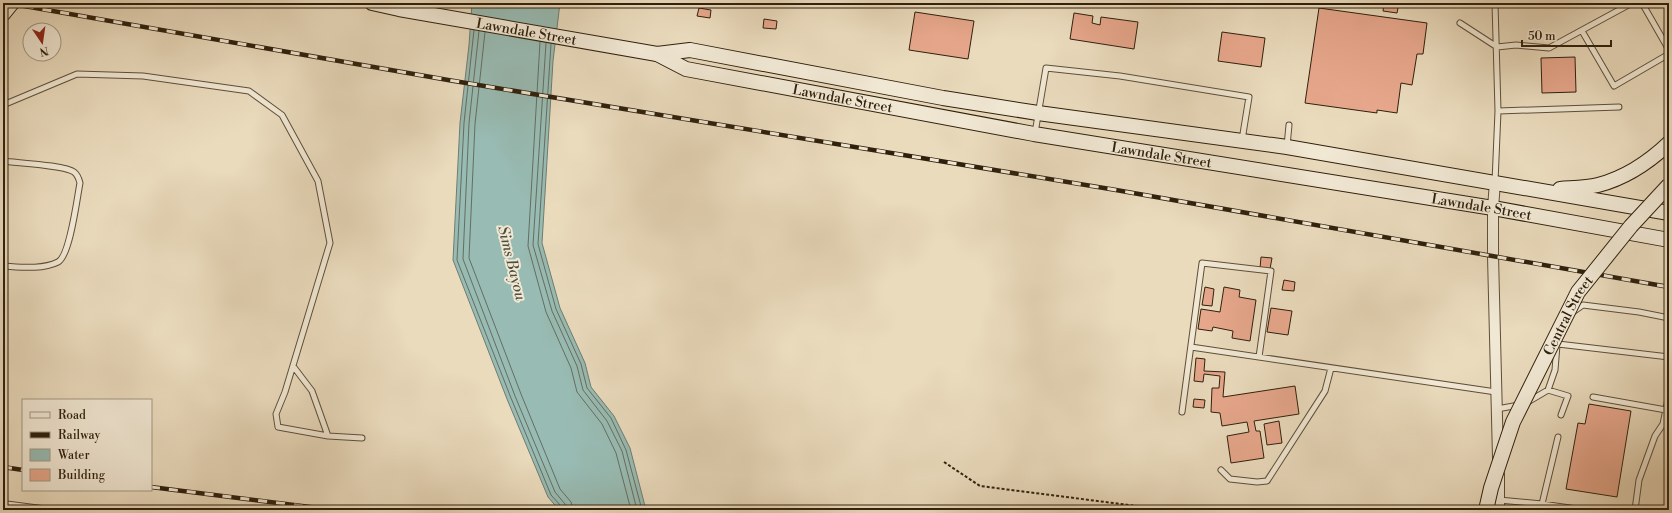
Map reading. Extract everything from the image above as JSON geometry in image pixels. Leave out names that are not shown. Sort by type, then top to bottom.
[{"type":"main road","points":[[3,14],[12,3]]},
{"type":"main road","name":"Lawndale Street","points":[[372,3],[636,51],[658,54],[690,50],[943,98],[1038,113],[1287,147],[1669,213]]},
{"type":"main road","name":"Lawndale Street","points":[[658,54],[686,69],[1034,134],[1493,208],[1669,240]]},
{"type":"main road","points":[[1542,191],[1597,186],[1629,174],[1654,157],[1669,143]]},
{"type":"main road","name":"Central Street","points":[[1486,510],[1491,488],[1513,422],[1578,292],[1631,226],[1669,185]]},
{"type":"street","points":[[1495,182],[1493,208],[1499,505]]},
{"type":"lane","points":[[1479,3],[1495,4],[1498,111],[1495,182]]},
{"type":"lane","points":[[1460,22],[1497,47],[1516,45],[1549,48],[1632,3]]},
{"type":"lane","points":[[1642,3],[1669,50]]},
{"type":"lane","points":[[1582,31],[1614,86],[1669,54]]},
{"type":"lane","points":[[1034,134],[1046,68],[1120,76],[1249,97],[1242,141]]},
{"type":"lane","points":[[3,105],[78,74],[143,76],[249,91],[282,115],[318,181],[330,242],[285,392],[276,414],[278,426],[328,436],[362,438]]},
{"type":"lane","points":[[1498,111],[1619,107]]},
{"type":"lane","points":[[1287,147],[1289,125]]},
{"type":"lane","points":[[3,161],[62,168],[74,171],[79,178],[80,183],[68,247],[63,258],[58,262],[44,266],[3,266]]},
{"type":"lane","points":[[1182,412],[1202,262],[1270,272],[1259,357]]},
{"type":"lane","points":[[1497,409],[1524,404],[1548,390],[1555,370],[1558,344],[1566,316],[1584,305],[1639,312],[1669,318]]},
{"type":"lane","points":[[1558,344],[1669,357]]},
{"type":"lane","points":[[1191,347],[1496,392]]},
{"type":"lane","points":[[293,366],[312,391],[328,436]]},
{"type":"lane","points":[[1221,470],[1230,479],[1257,482],[1267,481],[1325,391],[1331,368]]},
{"type":"lane","points":[[1548,390],[1568,396],[1561,415]]},
{"type":"lane","points":[[1635,510],[1639,480],[1655,436],[1663,424],[1669,394]]},
{"type":"lane","points":[[1593,397],[1666,410]]},
{"type":"lane","points":[[1663,424],[1669,425]]},
{"type":"lane","points":[[1542,504],[1558,437]]},
{"type":"lane","points":[[3,502],[7,504],[53,510]]},
{"type":"lane","points":[[1499,505],[1542,504],[1561,509],[1584,510]]},
{"type":"path","points":[[944,462],[980,486],[1168,510]]},
{"type":"water","name":"Sims Bayou","points":[[472,3],[560,3],[553,61],[542,243],[560,308],[585,363],[591,387],[614,416],[630,448],[646,510],[559,510],[548,497],[507,399],[453,260],[460,123]]},
{"type":"building","points":[[1384,3],[1399,3],[1397,13],[1383,11]]},
{"type":"building","points":[[699,8],[711,10],[710,18],[697,16]]},
{"type":"building","points":[[1319,8],[1427,23],[1423,54],[1417,54],[1412,85],[1401,83],[1397,113],[1377,110],[1377,113],[1305,103]]},
{"type":"building","points":[[915,12],[974,21],[968,59],[909,50]]},
{"type":"building","points":[[1074,13],[1093,16],[1092,23],[1100,25],[1101,17],[1138,22],[1134,49],[1070,39]]},
{"type":"building","points":[[764,19],[777,21],[776,29],[763,28]]},
{"type":"building","points":[[1222,32],[1265,38],[1261,67],[1218,61]]},
{"type":"building","points":[[1575,57],[1576,92],[1542,93],[1541,58]]},
{"type":"building","points":[[1261,257],[1272,258],[1270,269],[1260,268]]},
{"type":"building","points":[[1284,280],[1295,282],[1294,291],[1282,290]]},
{"type":"building","points":[[1205,287],[1214,289],[1212,306],[1202,305]]},
{"type":"building","points":[[1224,287],[1240,290],[1239,297],[1256,300],[1250,341],[1232,338],[1233,331],[1213,327],[1212,331],[1198,329],[1201,309],[1220,312]]},
{"type":"building","points":[[1271,308],[1292,311],[1288,335],[1267,332]]},
{"type":"building","points":[[1196,358],[1205,359],[1204,371],[1225,372],[1223,397],[1295,386],[1299,414],[1254,421],[1256,431],[1260,431],[1264,458],[1231,463],[1227,436],[1249,432],[1247,422],[1222,426],[1220,413],[1211,412],[1212,388],[1219,388],[1220,376],[1204,374],[1203,382],[1194,381]]},
{"type":"building","points":[[1194,399],[1205,400],[1204,408],[1193,407]]},
{"type":"building","points":[[1589,404],[1631,411],[1617,497],[1566,489],[1578,423],[1585,424]]},
{"type":"building","points":[[1279,421],[1282,443],[1267,445],[1264,424]]},
{"type":"railway","points":[[7,3],[448,80],[1116,190],[1669,287]]},
{"type":"railway","points":[[3,467],[22,470]]},
{"type":"railway","points":[[152,487],[334,510]]}]
